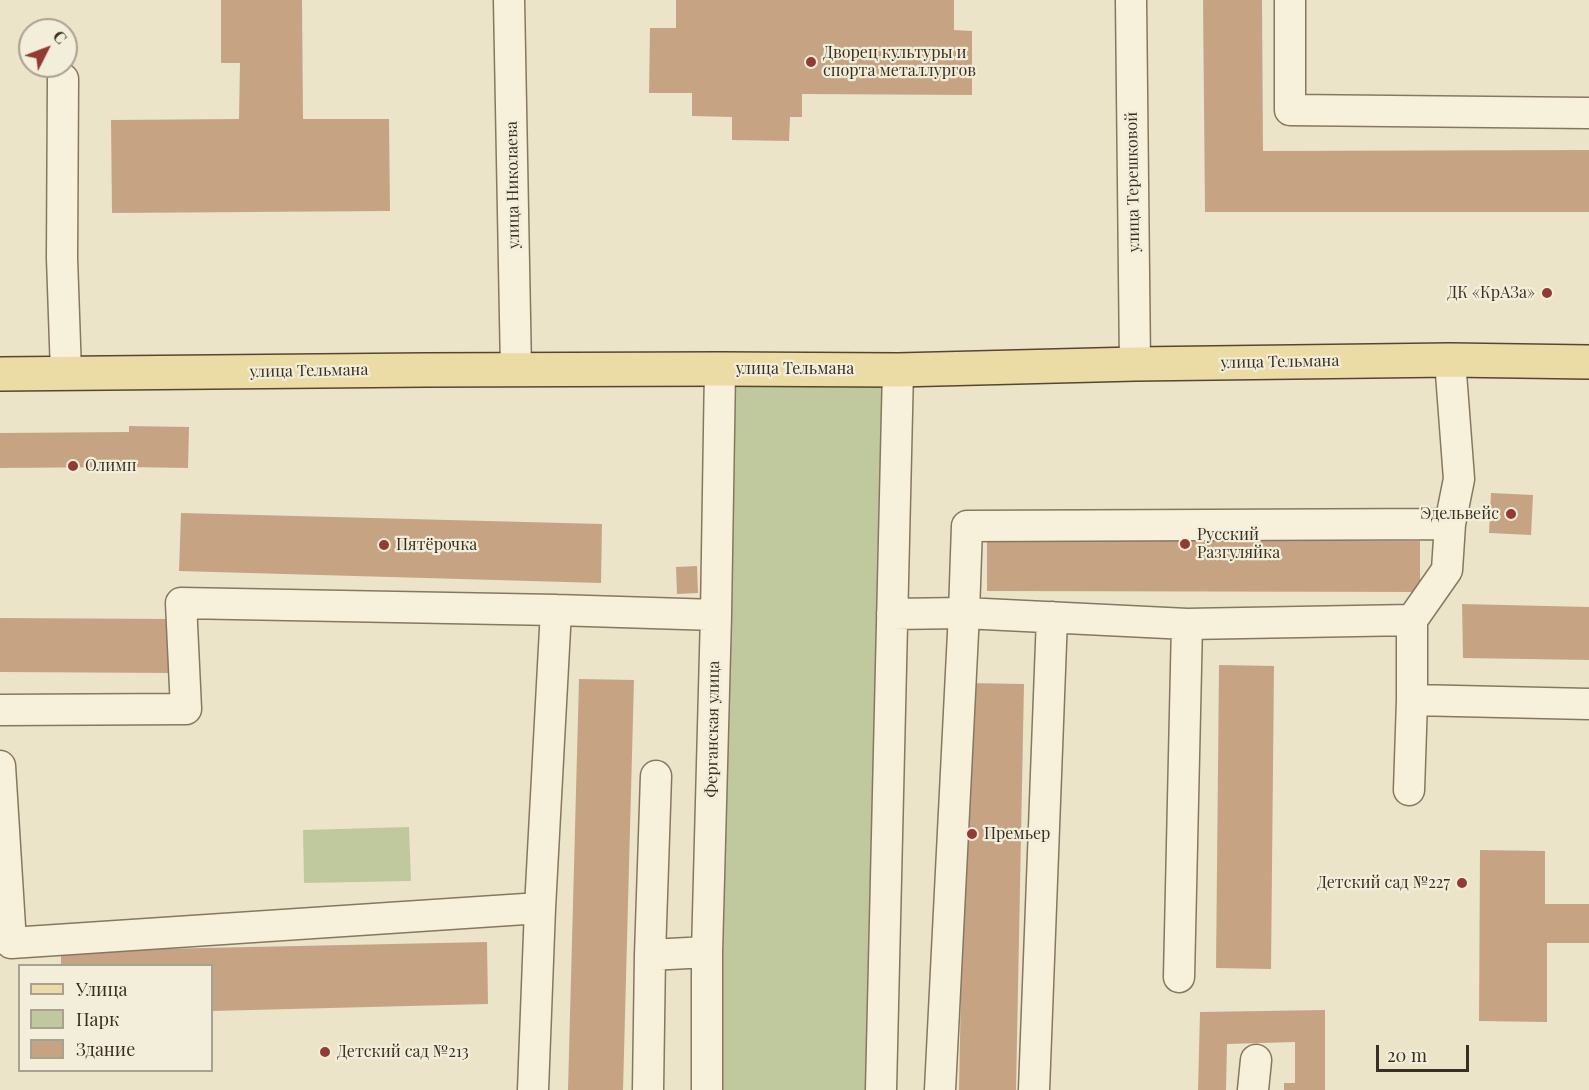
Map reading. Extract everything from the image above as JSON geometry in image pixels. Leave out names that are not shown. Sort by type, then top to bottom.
[{"type":"main road","name":"улица Тельмана","points":[[0,374],[898,370],[1450,360],[1589,362]]},
{"type":"street","name":"улица Николаева","points":[[509,0],[516,370]]},
{"type":"street","name":"улица Терешковой","points":[[1131,0],[1135,364]]},
{"type":"street","points":[[1290,0],[1290,110],[1589,113]]},
{"type":"street","points":[[63,79],[62,258],[66,373]]},
{"type":"street","points":[[1409,790],[1412,620],[1447,570],[1450,524],[1459,479],[1450,360]]},
{"type":"street","name":"Ферганская улица","points":[[707,1090],[707,952],[720,369]]},
{"type":"street","points":[[881,1090],[898,370]]},
{"type":"street","points":[[940,1090],[967,526],[1450,524]]},
{"type":"street","points":[[0,710],[186,709],[181,603],[716,615]]},
{"type":"street","points":[[533,1090],[556,610]]},
{"type":"street","points":[[892,614],[964,613],[1186,624],[1412,620]]},
{"type":"street","points":[[1034,1090],[1052,617]]},
{"type":"street","points":[[1179,977],[1186,624]]},
{"type":"street","points":[[1412,700],[1589,704]]},
{"type":"street","points":[[0,766],[11,942],[540,908]]},
{"type":"street","points":[[648,1090],[656,776]]},
{"type":"street","points":[[650,956],[707,952]]},
{"type":"street","points":[[1253,1090],[1256,1060]]},
{"type":"green space","points":[[720,369],[898,370],[881,1090],[707,1090]]},
{"type":"green space","points":[[409,827],[411,881],[304,883],[303,830]]},
{"type":"building","points":[[221,0],[302,0],[303,119],[389,119],[390,211],[112,213],[111,120],[239,119],[240,63],[221,63]]},
{"type":"building","name":"Дворец культуры и спорта металлургов","points":[[676,0],[954,0],[954,30],[972,31],[972,95],[802,94],[802,117],[790,117],[789,141],[732,140],[732,117],[692,116],[692,93],[649,93],[650,28],[676,28]]},
{"type":"building","points":[[1203,0],[1262,0],[1263,151],[1589,150],[1589,212],[1205,212]]},
{"type":"building","points":[[129,426],[189,427],[188,468],[0,468],[0,433],[129,432]]},
{"type":"building","name":"Эдельвейс","points":[[1491,493],[1533,495],[1531,535],[1489,533]]},
{"type":"building","points":[[181,513],[602,524],[601,583],[179,571]]},
{"type":"building","points":[[987,540],[1420,541],[1420,592],[987,591]]},
{"type":"building","points":[[697,566],[698,593],[677,594],[676,567]]},
{"type":"building","points":[[1462,604],[1589,607],[1589,660],[1463,658]]},
{"type":"building","points":[[0,618],[175,619],[175,673],[0,672]]},
{"type":"building","points":[[1219,665],[1274,666],[1271,969],[1216,968]]},
{"type":"building","points":[[579,679],[634,680],[623,1090],[568,1090]]},
{"type":"building","points":[[967,683],[1024,684],[1016,1090],[959,1090]]},
{"type":"building","points":[[1480,850],[1545,851],[1545,904],[1589,904],[1589,943],[1547,943],[1547,1022],[1479,1021]]},
{"type":"building","points":[[487,942],[488,1004],[213,1011],[213,964],[61,964],[61,951]]},
{"type":"building","points":[[1325,1010],[1325,1090],[1284,1090],[1284,1083],[1295,1083],[1295,1042],[1227,1044],[1226,1090],[1198,1090],[1200,1012]]},
{"type":"place","name":"Дворец культуры и спорта металлургов","points":[[811,62]]},
{"type":"place","name":"ДК «КрАЗа»","points":[[1547,293]]},
{"type":"place","name":"Олимп","points":[[73,466]]},
{"type":"place","name":"Эдельвейс","points":[[1511,514]]},
{"type":"place","name":"Русский Разгуляйка","points":[[1185,544]]},
{"type":"place","name":"Пятёрочка","points":[[384,545]]},
{"type":"place","name":"Премьер","points":[[972,834]]},
{"type":"place","name":"Детский сад №227","points":[[1462,883]]},
{"type":"place","name":"Детский сад №213","points":[[325,1052]]}]
